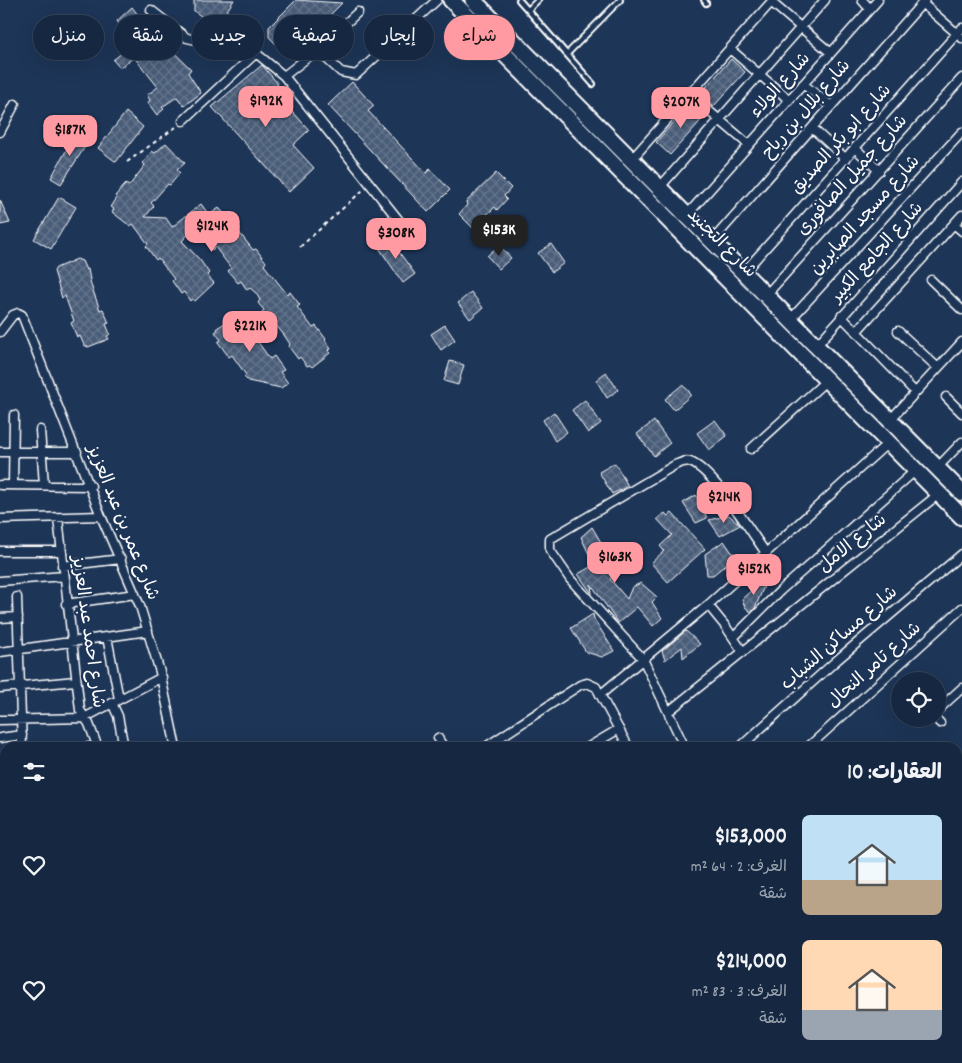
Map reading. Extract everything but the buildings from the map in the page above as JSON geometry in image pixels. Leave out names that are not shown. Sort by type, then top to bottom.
[{"type":"highway","name":"شارع التجنيد","points":[[451,0],[962,516]]},
{"type":"highway","name":"شارع التجنيد","points":[[473,0],[938,467],[959,484]]},
{"type":"street","points":[[328,60],[341,72],[356,75],[437,0]]},
{"type":"street","points":[[660,187],[825,0]]},
{"type":"street","points":[[862,0],[870,8]]},
{"type":"street","name":"شارع الولاء","points":[[687,214],[878,0]]},
{"type":"street","points":[[632,159],[772,1],[831,53]]},
{"type":"street","points":[[923,2],[960,33]]},
{"type":"street","name":"شارع بلال بن رباح","points":[[713,240],[923,2]]},
{"type":"street","points":[[151,10],[187,38],[192,39]]},
{"type":"street","points":[[354,16],[358,12]]},
{"type":"street","name":"شارع ابو بكر الصديق","points":[[744,272],[960,33]]},
{"type":"street","points":[[730,49],[790,100]]},
{"type":"street","points":[[183,121],[248,60]]},
{"type":"street","points":[[264,60],[284,76],[417,243]]},
{"type":"street","points":[[284,76],[305,60]]},
{"type":"street","name":"شارع جميل الصافورى","points":[[766,294],[962,78]]},
{"type":"street","points":[[804,84],[831,106]]},
{"type":"street","points":[[690,94],[749,145]]},
{"type":"street","points":[[0,132],[15,104]]},
{"type":"street","points":[[812,128],[846,159]]},
{"type":"street","name":"شارع مسجد الصابرين","points":[[791,319],[962,132]]},
{"type":"street","points":[[855,148],[879,170]]},
{"type":"street","name":"شارع الجامع الكبير","points":[[817,345],[962,182]]},
{"type":"street","points":[[856,332],[962,215]]},
{"type":"street","points":[[954,224],[962,231]]},
{"type":"street","points":[[931,280],[962,310]]},
{"type":"street","name":"شارع عمر بن عبد العزيز","points":[[0,332],[13,315],[18,313],[22,315],[91,486],[101,516],[135,594],[162,677],[175,742]]},
{"type":"street","points":[[841,316],[915,392]]},
{"type":"street","points":[[898,331],[938,368]]},
{"type":"street","points":[[891,419],[962,342]]},
{"type":"street","points":[[752,450],[828,379]]},
{"type":"street","points":[[946,397],[962,413]]},
{"type":"street","points":[[12,485],[14,415]]},
{"type":"street","points":[[40,430],[44,485]]},
{"type":"street","points":[[600,695],[708,605],[889,442]]},
{"type":"street","points":[[938,467],[962,442]]},
{"type":"street","points":[[0,452],[77,452]]},
{"type":"street","points":[[682,742],[642,659],[559,564],[548,547],[552,536],[675,465],[686,461],[694,464],[721,489],[766,553]]},
{"type":"street","points":[[734,637],[780,591],[916,470]]},
{"type":"street","points":[[0,485],[91,486]]},
{"type":"street","name":"شارع الامل","points":[[668,712],[940,493]]},
{"type":"street","points":[[0,519],[101,516]]},
{"type":"street","name":"شارع احمد عبد العزيز","points":[[58,518],[66,604],[80,710],[89,724],[96,742]]},
{"type":"street","points":[[0,551],[61,551]]},
{"type":"street","name":"شارع مساكن الشباب","points":[[746,742],[837,660],[962,554]]},
{"type":"street","points":[[62,566],[121,559]]},
{"type":"street","points":[[0,581],[64,576]]},
{"type":"street","points":[[66,604],[135,594]]},
{"type":"street","points":[[18,597],[22,742]]},
{"type":"street","points":[[708,605],[734,637],[742,652]]},
{"type":"street","name":"شارع تامر النحال","points":[[814,742],[962,608]]},
{"type":"street","points":[[0,618],[18,617]]},
{"type":"street","points":[[0,652],[148,631]]},
{"type":"street","points":[[107,637],[123,742]]},
{"type":"street","points":[[0,720],[84,718],[162,677]]},
{"type":"street","points":[[0,688],[76,681]]},
{"type":"street","points":[[493,742],[580,684],[590,683],[600,695],[626,742]]},
{"type":"street","points":[[946,703],[962,688]]},
{"type":"street","points":[[598,742],[619,730]]},
{"type":"street","points":[[0,738],[22,735]]},
{"type":"street","points":[[438,738],[440,742]]},
{"type":"lane","points":[[519,0],[529,9],[593,84]]},
{"type":"lane","points":[[529,9],[538,0]]},
{"type":"lane","points":[[567,54],[620,0]]},
{"type":"path","points":[[127,162],[183,121]]},
{"type":"path","points":[[300,247],[371,184]]}]
